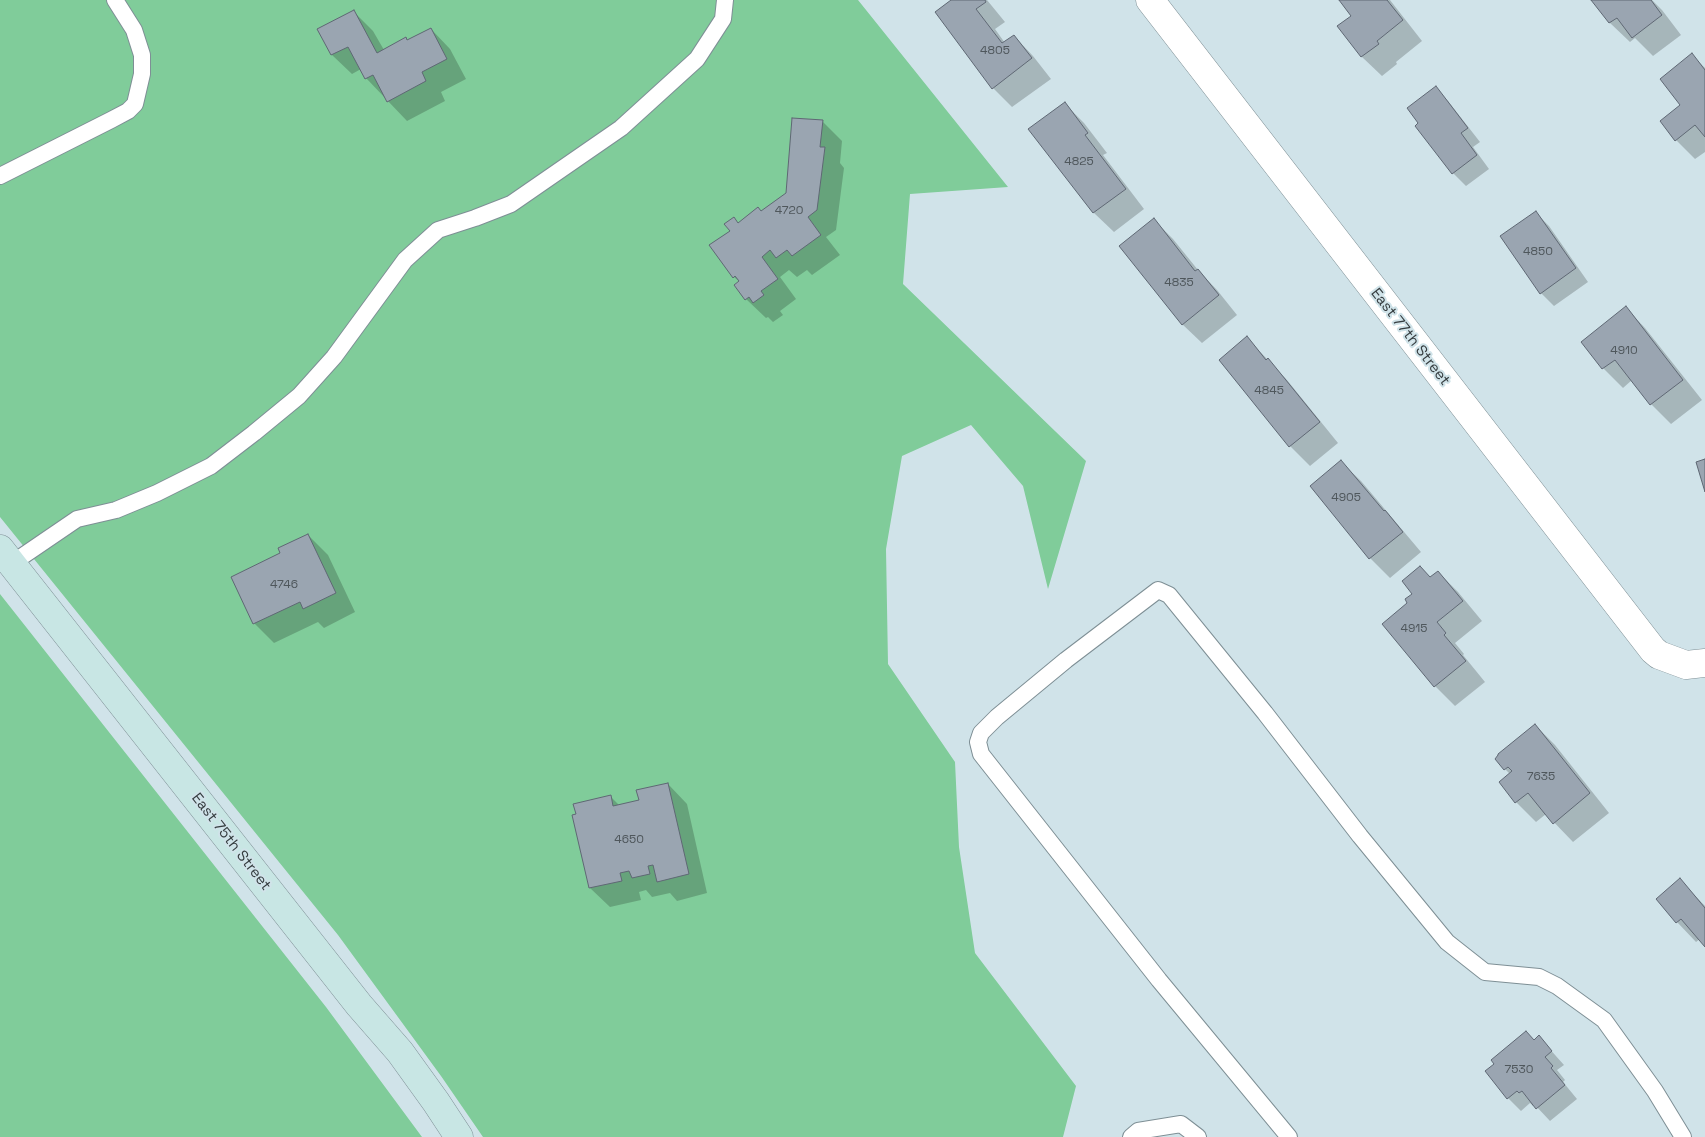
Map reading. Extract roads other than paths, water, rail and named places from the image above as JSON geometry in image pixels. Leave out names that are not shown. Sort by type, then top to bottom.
[{"type":"street","name":"East 77th Street","points":[[1161,4],[1653,650],[1659,655],[1678,663],[1694,665],[1705,663]]},
{"type":"street","name":"East 75th Street","points":[[6,557],[359,1005],[400,1052],[459,1137]]},
{"type":"lane","points":[[0,176],[128,111],[134,104],[142,74],[142,55],[134,30],[115,0]]},
{"type":"lane","points":[[6,557],[78,519],[116,510],[157,493],[211,466],[254,433],[299,396],[334,357],[405,260],[438,230],[511,204],[621,128],[697,59],[723,19],[725,0]]},
{"type":"lane","points":[[1289,1137],[1146,964],[981,754],[978,742],[981,733],[997,716],[1066,660],[1158,590],[1170,595],[1265,713],[1360,836],[1447,942],[1485,972],[1539,976],[1557,986],[1604,1020],[1655,1091],[1683,1137]]},
{"type":"lane","points":[[1131,1137],[1138,1131],[1181,1124],[1198,1137]]}]
